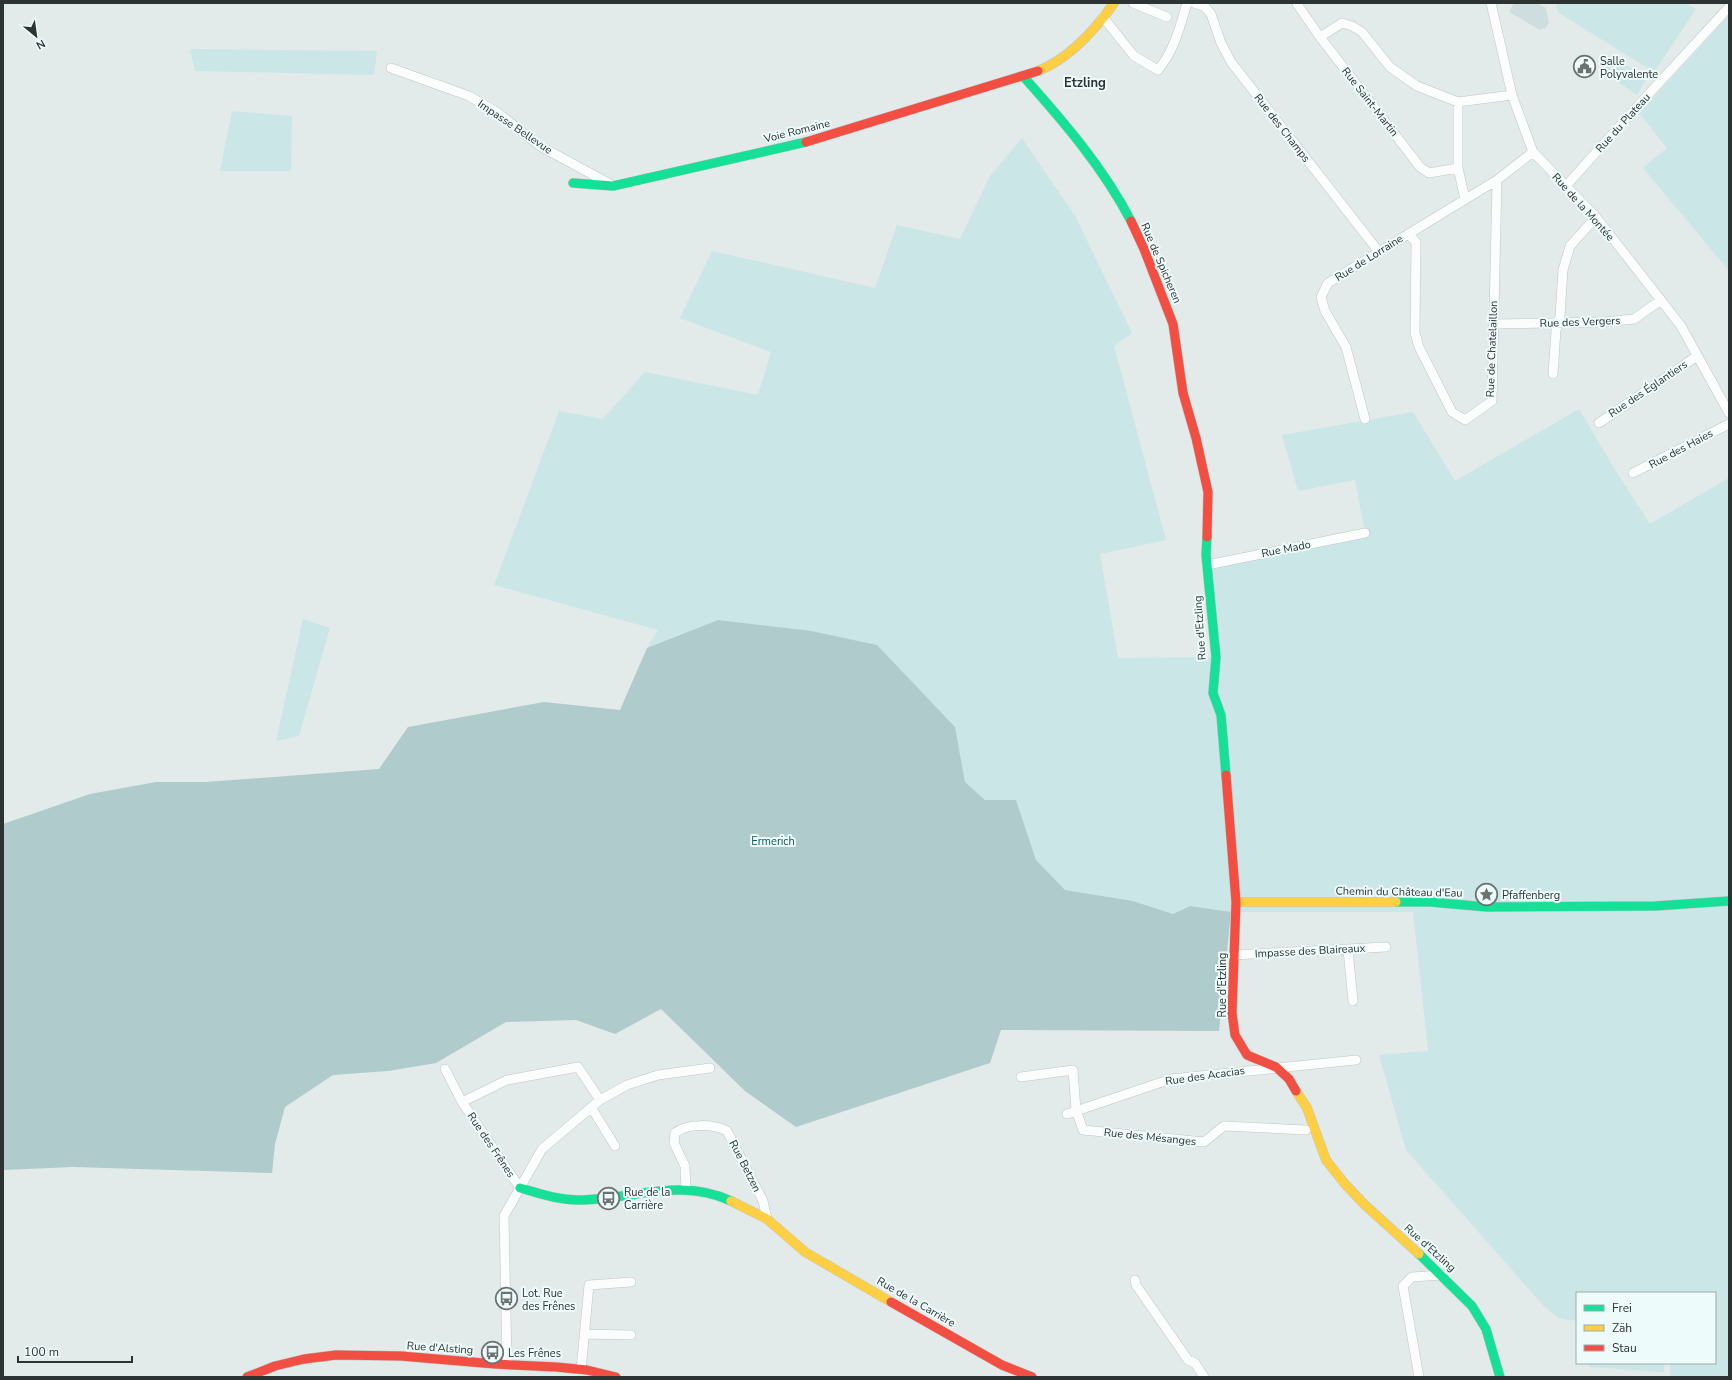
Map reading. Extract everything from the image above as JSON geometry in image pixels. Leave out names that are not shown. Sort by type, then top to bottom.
[{"type":"street","name":"Voie Romaine","points":[[573,183],[613,186],[818,139],[1023,76],[1048,67],[1070,53],[1114,3]]},
{"type":"street","points":[[1133,3],[1167,17]]},
{"type":"street","points":[[1103,17],[1134,56],[1158,70],[1167,59],[1176,40],[1187,3]]},
{"type":"street","name":"Rue des Champs","points":[[1194,3],[1205,7],[1211,14],[1221,43],[1231,62],[1379,252]]},
{"type":"street","name":"Rue de la Montée","points":[[1491,3],[1512,95],[1533,152],[1596,217],[1681,326],[1729,413]]},
{"type":"street","name":"Rue Saint-Martin","points":[[1298,4],[1320,37],[1420,167],[1429,173],[1458,168]]},
{"type":"street","name":"Rue du Plateau","points":[[1566,186],[1632,111],[1729,7]]},
{"type":"street","points":[[1320,37],[1342,23],[1352,26],[1362,32],[1390,67],[1417,86],[1458,102],[1512,95]]},
{"type":"street","name":"Impasse Bellevue","points":[[391,68],[468,96],[498,113],[540,146],[613,186]]},
{"type":"street","name":"Rue de Spicheren","points":[[1023,76],[1051,108],[1108,181],[1128,216],[1168,310],[1172,324],[1183,393],[1196,438],[1208,492]]},
{"type":"street","points":[[1458,102],[1458,168],[1465,199]]},
{"type":"street","name":"Rue de Lorraine","points":[[1364,419],[1346,347],[1325,311],[1321,297],[1328,283],[1497,180],[1533,152]]},
{"type":"street","name":"Rue de Chatelaillon","points":[[1408,234],[1416,242],[1415,333],[1419,347],[1452,412],[1465,420],[1492,401],[1497,180]]},
{"type":"street","points":[[1553,374],[1556,330],[1563,270],[1570,246],[1596,217]]},
{"type":"street","name":"Rue des Vergers","points":[[1493,324],[1558,323],[1634,319],[1661,300]]},
{"type":"street","name":"Rue des Églantiers","points":[[1598,422],[1697,356]]},
{"type":"street","name":"Rue des Haies","points":[[1633,474],[1729,424]]},
{"type":"street","name":"Rue d'Etzling","points":[[1208,492],[1207,565],[1216,657],[1213,693],[1221,715],[1236,902],[1232,1013],[1235,1035],[1247,1055],[1276,1067],[1289,1079],[1307,1108],[1326,1160],[1365,1205],[1442,1275],[1472,1306],[1486,1329],[1500,1377]]},
{"type":"street","name":"Rue Mado","points":[[1207,565],[1366,534]]},
{"type":"street","name":"Chemin du Château d'Eau","points":[[1236,902],[1430,902],[1487,907],[1655,906],[1729,901]]},
{"type":"street","name":"Impasse des Blaireaux","points":[[1234,955],[1386,947]]},
{"type":"street","points":[[1348,950],[1353,1001]]},
{"type":"street","name":"Rue des Acacias","points":[[1071,1112],[1171,1079],[1276,1067],[1356,1060]]},
{"type":"street","points":[[462,1102],[507,1080],[578,1067],[600,1100]]},
{"type":"street","points":[[520,1188],[542,1149],[600,1100],[627,1085],[658,1075],[710,1068]]},
{"type":"street","name":"Rue des Frênes","points":[[445,1069],[462,1102],[520,1188],[504,1216],[507,1364]]},
{"type":"street","points":[[1021,1077],[1073,1070],[1071,1112]]},
{"type":"street","points":[[591,1107],[615,1146]]},
{"type":"street","name":"Rue des Mésanges","points":[[1071,1112],[1083,1130],[1204,1142],[1224,1126],[1306,1130]]},
{"type":"street","name":"Rue Betzen","points":[[686,1190],[685,1166],[674,1143],[675,1133],[679,1129],[709,1125],[721,1128],[727,1131],[763,1201],[768,1219]]},
{"type":"street","name":"Rue de la Carrière","points":[[520,1188],[555,1198],[576,1200],[609,1198],[674,1189],[704,1191],[726,1199],[768,1219],[805,1252],[1002,1365],[1032,1377]]},
{"type":"street","points":[[1419,1377],[1403,1286],[1412,1277],[1442,1275]]},
{"type":"street","points":[[1135,1280],[1136,1285],[1188,1360],[1195,1363],[1204,1377]]},
{"type":"street","points":[[581,1370],[589,1285],[631,1282]]},
{"type":"street","points":[[585,1334],[631,1334]]},
{"type":"street","name":"Rue d'Alsting","points":[[247,1377],[286,1362],[333,1355],[507,1364],[581,1370],[616,1377]]},
{"type":"shaded area","points":[[1514,3],[1537,3],[1546,8],[1549,23],[1545,29],[1542,28],[1540,30],[1509,12]]},
{"type":"shaded area","points":[[1558,3],[1686,3],[1696,9],[1654,72],[1559,13],[1556,7]]},
{"type":"shaded area","points":[[1729,15],[1729,271],[1643,168],[1667,148],[1639,113]]},
{"type":"shaded area","points":[[190,49],[377,51],[374,75],[195,71]]},
{"type":"shaded area","points":[[1613,57],[1647,78],[1637,95],[1603,72]]},
{"type":"shaded area","points":[[232,111],[292,116],[291,171],[220,171]]},
{"type":"shaded area","points":[[1022,138],[1075,216],[1132,333],[1114,346],[1166,540],[1100,554],[1118,658],[1216,657],[1207,565],[1365,533],[1355,480],[1298,491],[1282,435],[1413,412],[1455,481],[1579,409],[1614,468],[1650,524],[1729,478],[1729,1377],[1670,1377],[1670,1364],[1716,1364],[1716,1292],[1576,1292],[1576,1321],[1558,1318],[1542,1304],[1406,1150],[1379,1055],[1428,1051],[1413,912],[1231,912],[1190,906],[1173,914],[1133,901],[1065,890],[1036,860],[1016,800],[985,800],[965,782],[955,727],[718,620],[647,648],[658,630],[494,585],[559,411],[603,419],[645,372],[758,395],[771,352],[680,318],[712,251],[875,288],[897,225],[960,239],[990,176]]},
{"type":"shaded area","points":[[303,619],[330,628],[299,736],[276,741]]},
{"type":"shaded area","points":[[1590,1364],[1664,1364],[1664,1372],[1589,1367]]},
{"type":"green space","name":"Ermerich","points":[[718,620],[811,631],[877,645],[955,727],[965,782],[985,800],[1016,800],[1036,860],[1065,890],[1133,901],[1173,914],[1190,906],[1231,912],[1219,1031],[1001,1030],[990,1063],[796,1127],[745,1091],[661,1009],[615,1034],[576,1020],[506,1022],[436,1063],[388,1071],[333,1075],[285,1107],[275,1144],[272,1173],[73,1167],[3,1170],[3,824],[90,794],[156,782],[206,782],[379,769],[408,727],[544,702],[620,710],[647,648]]},
{"type":"traffic: fast","points":[[1023,76],[1082,145],[1108,182],[1131,221]]},
{"type":"traffic: fast","points":[[573,183],[613,186],[806,142]]},
{"type":"traffic: fast","points":[[1207,537],[1206,555],[1216,657],[1213,693],[1221,715],[1226,775]]},
{"type":"traffic: fast","points":[[1396,902],[1430,902],[1487,907],[1655,906],[1729,901]]},
{"type":"traffic: fast","points":[[520,1188],[548,1196],[570,1200],[597,1199],[674,1190],[712,1194],[731,1201]]},
{"type":"traffic: fast","points":[[1419,1254],[1472,1306],[1486,1329],[1500,1377]]},
{"type":"traffic: slow","points":[[1038,71],[1061,59],[1071,51],[1099,23],[1114,3]]},
{"type":"traffic: slow","points":[[1236,902],[1396,902]]},
{"type":"traffic: slow","points":[[1296,1091],[1307,1108],[1326,1160],[1345,1184],[1365,1205],[1419,1254]]},
{"type":"traffic: slow","points":[[731,1201],[767,1219],[805,1252],[891,1302]]},
{"type":"traffic: jam","points":[[806,142],[1038,71]]},
{"type":"traffic: jam","points":[[1131,221],[1144,249],[1173,324],[1183,393],[1196,438],[1208,492],[1207,537]]},
{"type":"traffic: jam","points":[[1226,775],[1236,902],[1232,1013],[1235,1035],[1247,1055],[1276,1067],[1289,1079],[1296,1091]]},
{"type":"traffic: jam","points":[[891,1302],[1002,1365],[1032,1377]]},
{"type":"traffic: jam","points":[[247,1377],[275,1366],[304,1359],[336,1355],[401,1356],[495,1364],[556,1367],[587,1370],[616,1377]]},
{"type":"place","name":"Salle Polyvalente","points":[[1585,67]]},
{"type":"place","name":"Pfaffenberg","points":[[1487,895]]},
{"type":"place","name":"Rue de la Carrière","points":[[609,1198]]},
{"type":"place","name":"Lot. Rue des Frênes","points":[[506,1299]]},
{"type":"place","name":"Les Frênes","points":[[493,1353]]},
{"type":"district","name":"Etzling","points":[[1085,83]]}]
